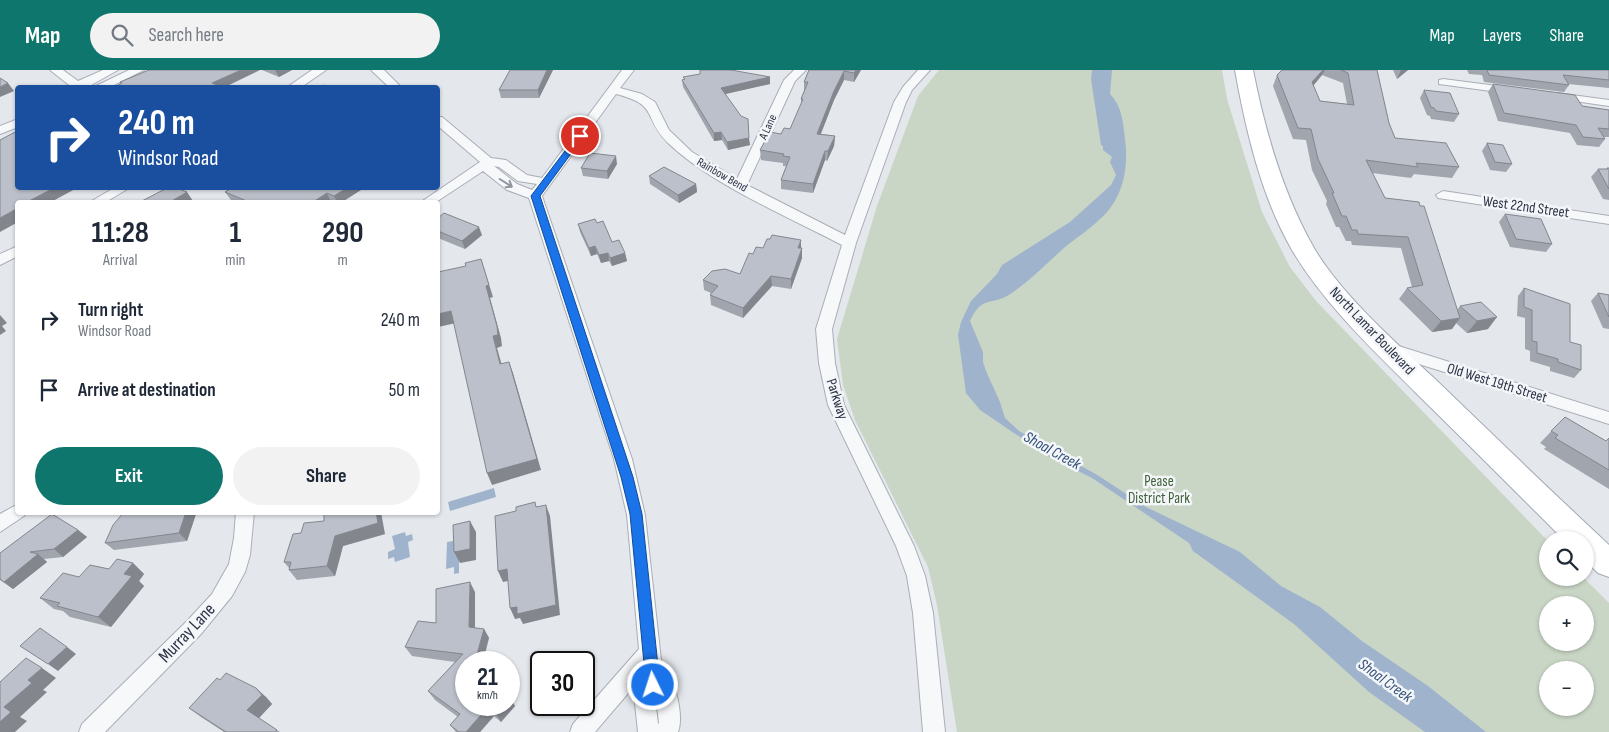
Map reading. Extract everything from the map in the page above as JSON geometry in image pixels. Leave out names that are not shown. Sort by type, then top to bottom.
[{"type":"main road","name":"North Lamar Boulevard","points":[[1244,70],[1254,122],[1283,208],[1303,250],[1323,280],[1385,348],[1574,531]]},
{"type":"main road","name":"North Lamar Boulevard","points":[[1594,550],[1609,564]]},
{"type":"street","points":[[56,70],[75,85]]},
{"type":"street","points":[[81,85],[112,70]]},
{"type":"street","points":[[105,85],[138,70]]},
{"type":"street","points":[[296,85],[320,70]]},
{"type":"street","points":[[377,70],[394,85]]},
{"type":"street","points":[[535,196],[628,70]]},
{"type":"street","name":"A Lane","points":[[740,186],[790,80],[800,70]]},
{"type":"street","name":"Parkway","points":[[924,70],[907,89],[900,102],[849,243],[824,329],[827,363],[836,405],[905,546],[916,576],[923,612],[934,732]]},
{"type":"street","points":[[1444,82],[1521,92]]},
{"type":"street","name":"Rainbow Bend","points":[[614,90],[638,96],[651,104],[664,132],[674,144],[688,155],[740,186],[849,243]]},
{"type":"street","points":[[1541,94],[1609,103]]},
{"type":"street","points":[[0,118],[15,111]]},
{"type":"street","points":[[440,122],[488,162],[502,163],[523,178],[545,182]]},
{"type":"street","points":[[0,130],[15,123]]},
{"type":"street","points":[[488,162],[487,168],[501,180],[535,196],[623,459],[636,514],[651,651],[653,685],[644,694],[648,730],[651,732]]},
{"type":"street","points":[[431,200],[488,162]]},
{"type":"street","points":[[101,200],[119,190]]},
{"type":"street","name":"West 22nd Street","points":[[1442,195],[1605,219]]},
{"type":"street","points":[[1605,219],[1609,234]]},
{"type":"street","points":[[0,260],[15,252]]},
{"type":"street","name":"Old West 19th Street","points":[[1385,348],[1609,418]]},
{"type":"street","points":[[0,524],[15,513]]},
{"type":"street","name":"Murray Lane","points":[[90,732],[200,622],[220,597],[232,578],[238,561],[245,530],[245,515]]},
{"type":"street","points":[[581,732],[651,651]]},
{"type":"street","points":[[653,685],[665,689],[670,725],[666,732]]},
{"type":"green space","name":"Pease District Park","points":[[939,70],[1222,70],[1227,99],[1262,212],[1290,267],[1316,301],[1539,532],[1539,586],[1592,586],[1609,603],[1609,732],[957,732],[937,605],[928,567],[855,420],[843,385],[837,339],[877,206],[918,96]]},
{"type":"water","name":"Shoal Creek","points":[[1092,70],[1112,70],[1110,94],[1117,104],[1121,115],[1126,150],[1125,172],[1119,193],[1108,211],[1091,227],[1064,248],[1017,290],[1002,298],[983,304],[974,313],[970,321],[983,352],[983,362],[986,371],[1005,418],[1019,431],[1099,476],[1146,507],[1240,552],[1281,586],[1320,607],[1362,641],[1428,686],[1486,732],[1425,732],[1369,692],[1294,624],[1193,551],[1189,543],[1092,478],[1048,456],[980,410],[966,393],[958,335],[961,322],[971,301],[997,274],[1002,265],[1070,222],[1111,185],[1116,175],[1110,162],[1112,157],[1103,150],[1101,145],[1091,79]]},
{"type":"water","points":[[494,488],[496,497],[450,511],[448,502]]},
{"type":"water","points":[[405,532],[406,536],[412,534],[413,540],[408,542],[410,557],[395,562],[394,557],[388,559],[388,552],[395,549],[392,536]]},
{"type":"water","points":[[459,540],[459,573],[454,574],[454,567],[446,569],[447,542]]},
{"type":"building","points":[[149,70],[241,70],[212,83],[217,85],[118,85],[122,83],[120,82]]},
{"type":"building","points":[[510,70],[547,70],[538,90],[499,90]]},
{"type":"building","points":[[700,70],[731,70],[770,77],[721,88],[741,116],[748,119],[749,138],[727,142],[721,132],[714,133],[682,80],[685,79],[683,77],[700,74]]},
{"type":"building","points":[[809,70],[856,70],[854,73],[844,71],[817,134],[835,136],[828,151],[825,151],[813,184],[781,180],[790,157],[783,156],[784,154],[760,150],[770,132],[781,134],[784,128],[790,129],[803,99],[801,99],[808,82],[804,82]]},
{"type":"building","points":[[1282,70],[1323,70],[1312,82],[1320,101],[1354,105],[1348,73],[1341,70],[1377,70],[1389,123],[1395,138],[1446,143],[1459,167],[1416,163],[1418,167],[1366,160],[1385,198],[1419,202],[1420,206],[1424,206],[1460,318],[1441,321],[1407,288],[1423,285],[1408,237],[1358,234],[1357,230],[1352,230],[1346,216],[1342,216],[1332,193],[1334,193],[1318,159],[1311,129],[1298,128],[1277,75]]},
{"type":"building","points":[[1487,70],[1609,70],[1609,80],[1563,75],[1569,85],[1489,75]]},
{"type":"building","points":[[0,78],[8,83],[0,87]]},
{"type":"building","points":[[1493,84],[1575,95],[1582,106],[1609,110],[1609,129],[1598,128],[1605,139],[1583,137],[1576,125],[1504,113]]},
{"type":"building","points":[[1424,90],[1450,93],[1459,114],[1436,111],[1431,107]]},
{"type":"building","points":[[15,132],[15,190],[50,190],[31,200],[15,200],[15,210],[0,218],[0,140]]},
{"type":"building","points":[[1487,143],[1503,145],[1512,164],[1495,162]]},
{"type":"building","points":[[590,153],[616,156],[607,171],[581,168]]},
{"type":"building","points":[[664,167],[696,184],[678,195],[649,176]]},
{"type":"building","points":[[1609,168],[1609,189],[1598,169]]},
{"type":"building","points":[[163,190],[182,190],[187,192],[173,200],[144,200]]},
{"type":"building","points":[[228,190],[344,190],[334,196],[327,193],[316,200],[244,200],[225,192]]},
{"type":"building","points":[[444,213],[479,227],[462,241],[440,232],[440,216]]},
{"type":"building","points":[[1505,214],[1541,219],[1552,244],[1516,239]]},
{"type":"building","points":[[595,219],[597,223],[603,221],[612,242],[619,240],[625,253],[610,258],[608,253],[599,255],[595,246],[589,248],[578,224]]},
{"type":"building","points":[[772,235],[801,240],[798,248],[802,248],[791,279],[771,276],[743,308],[710,295],[718,286],[703,280],[712,271],[725,269],[740,274],[749,253],[753,254],[756,247],[763,248],[767,239],[770,239]]},
{"type":"building","points":[[481,259],[489,285],[486,286],[497,326],[498,335],[493,336],[500,364],[509,362],[537,459],[487,473],[451,311],[440,314],[440,272],[466,266],[465,263]]},
{"type":"building","points":[[1524,288],[1570,304],[1570,342],[1581,345],[1581,370],[1558,362],[1558,359],[1537,353],[1537,342],[1532,341],[1532,310],[1524,307]]},
{"type":"building","points":[[1598,293],[1609,295],[1609,317]]},
{"type":"building","points":[[1481,302],[1497,317],[1477,321],[1460,306]]},
{"type":"building","points":[[1565,417],[1606,441],[1609,438],[1609,470],[1555,438],[1558,435],[1551,431]]},
{"type":"building","points":[[535,502],[536,507],[546,505],[556,605],[517,614],[517,607],[510,608],[507,569],[498,571],[495,516],[516,511],[516,507]]},
{"type":"building","points":[[51,515],[78,530],[54,549],[30,552],[38,554],[4,582],[0,579],[0,553]]},
{"type":"building","points":[[121,515],[185,515],[179,533],[105,543],[113,525]]},
{"type":"building","points":[[324,515],[377,515],[378,523],[335,536],[327,566],[289,570],[291,562],[284,562],[293,534],[301,533],[304,523],[324,521]]},
{"type":"building","points":[[470,521],[470,549],[454,552],[453,525]]},
{"type":"building","points":[[117,559],[133,563],[124,574],[132,576],[98,617],[57,606],[60,603],[40,598],[63,573],[79,577],[90,565],[109,569]]},
{"type":"building","points":[[470,582],[469,627],[484,629],[478,651],[455,651],[455,653],[405,647],[418,621],[436,623],[436,589]]},
{"type":"building","points":[[40,628],[67,647],[48,664],[20,646]]},
{"type":"building","points":[[26,658],[42,668],[28,680],[32,683],[4,707],[11,712],[0,722],[0,682]]},
{"type":"building","points":[[455,662],[455,710],[428,691]]},
{"type":"building","points":[[226,673],[256,688],[262,695],[247,710],[277,730],[275,732],[226,732],[189,708],[217,678],[220,680]]},
{"type":"building","points":[[458,716],[480,716],[466,732],[459,732],[450,725]]},
{"type":"route","points":[[580,136],[535,196],[623,459],[636,514],[653,685]]}]
